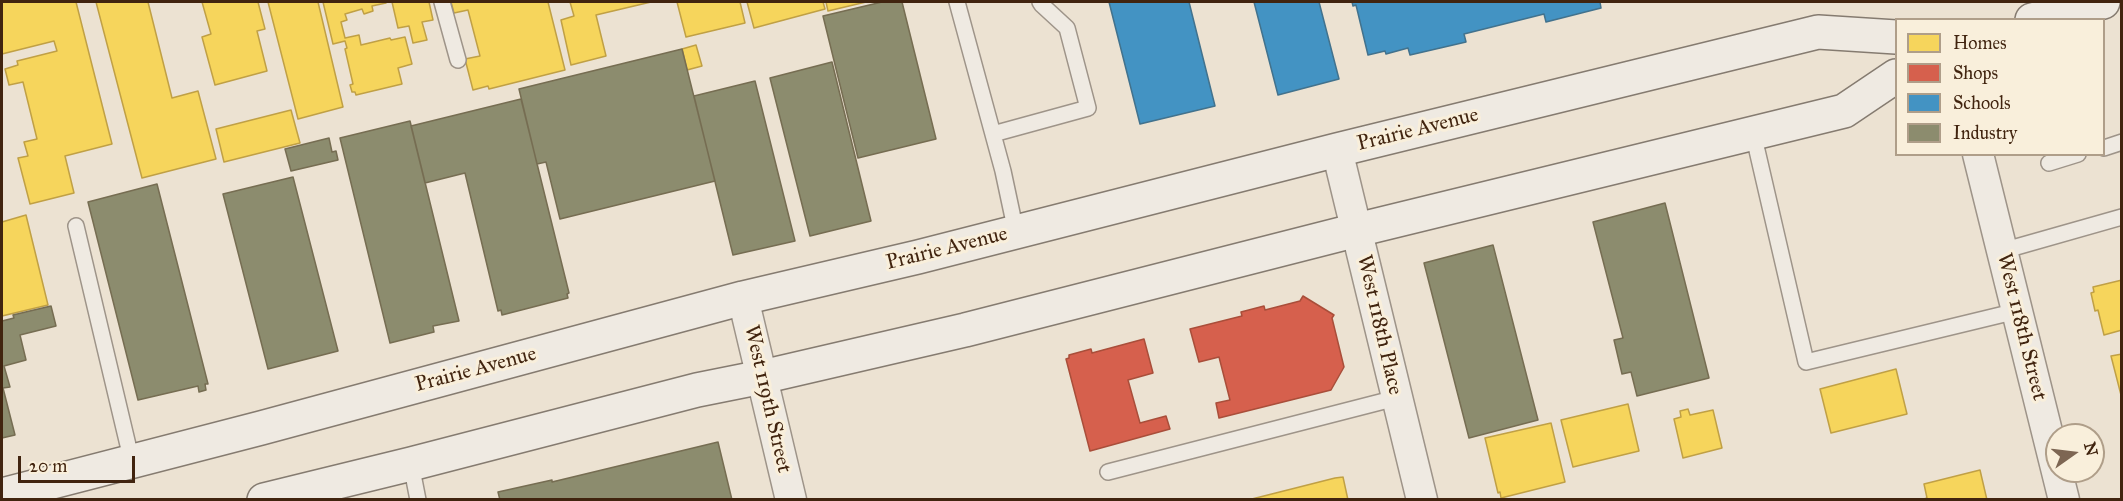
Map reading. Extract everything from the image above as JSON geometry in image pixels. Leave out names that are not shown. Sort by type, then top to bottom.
[{"type":"main road","points":[[2040,18],[2103,2]]},
{"type":"main road","name":"Prairie Avenue","points":[[2,495],[743,298],[1818,32],[1895,37]]},
{"type":"main road","points":[[264,500],[697,390],[976,327],[1357,230],[1844,111],[1895,77]]},
{"type":"street","name":"West 118th Place","points":[[1337,150],[1422,500]]},
{"type":"street","name":"West 118th Street","points":[[1978,156],[2064,500]]},
{"type":"street","name":"West 119th Street","points":[[743,298],[791,500]]},
{"type":"lane","points":[[442,2],[458,60]]},
{"type":"lane","points":[[957,2],[993,134],[1016,232]]},
{"type":"lane","points":[[993,134],[1088,108],[1067,28],[1040,2]]},
{"type":"lane","points":[[1753,133],[1806,362],[2017,311]]},
{"type":"lane","points":[[2105,146],[2121,142]]},
{"type":"lane","points":[[2049,163],[2072,156]]},
{"type":"lane","points":[[2002,251],[2121,217]]},
{"type":"lane","points":[[76,226],[132,462]]},
{"type":"lane","points":[[1108,472],[1396,398]]},
{"type":"lane","points":[[411,464],[418,500]]},
{"type":"building: Homes","points":[[2,2],[76,2],[112,144],[65,156],[74,193],[30,204],[18,158],[28,156],[24,142],[37,139],[23,82],[9,85],[5,69],[18,65],[17,61],[57,51],[54,41],[2,54]]},
{"type":"building: Homes","points":[[96,2],[148,2],[172,98],[198,91],[216,159],[142,178]]},
{"type":"building: Homes","points":[[202,2],[258,2],[265,29],[257,31],[267,71],[215,85],[202,37],[211,34]]},
{"type":"building: Homes","points":[[268,2],[318,2],[343,107],[298,119]]},
{"type":"building: Homes","points":[[323,2],[386,3],[372,6],[373,11],[364,14],[362,9],[345,14],[347,20],[341,22],[345,38],[359,35],[361,45],[405,37],[412,64],[398,68],[402,84],[356,95],[352,92],[350,85],[353,84],[345,41],[333,44]]},
{"type":"building: Homes","points":[[392,2],[429,2],[433,20],[422,22],[427,40],[413,43],[409,26],[398,28]]},
{"type":"building: Homes","points":[[451,2],[548,2],[565,70],[489,89],[488,86],[473,90],[465,59],[480,56],[468,10],[454,13]]},
{"type":"building: Homes","points":[[570,2],[651,2],[596,15],[606,56],[571,65],[561,20],[574,16]]},
{"type":"building: Homes","points":[[677,2],[740,2],[745,23],[686,37]]},
{"type":"building: Homes","points":[[747,2],[823,2],[825,9],[754,28]]},
{"type":"building: Homes","points":[[826,2],[866,2],[828,11]]},
{"type":"building: Homes","points":[[696,45],[702,66],[687,70],[682,49]]},
{"type":"building: Homes","points":[[291,110],[300,143],[224,162],[216,129]]},
{"type":"building: Homes","points":[[26,215],[48,305],[2,316],[2,222]]},
{"type":"building: Homes","points":[[2122,280],[2122,330],[2104,335],[2091,293],[2094,292],[2093,287]]},
{"type":"building: Homes","points":[[2122,354],[2122,395],[2121,395],[2111,356]]},
{"type":"building: Homes","points":[[1896,369],[1907,414],[1831,433],[1820,389]]},
{"type":"building: Homes","points":[[1628,404],[1639,451],[1573,467],[1561,420]]},
{"type":"building: Homes","points":[[1688,409],[1690,415],[1713,410],[1722,448],[1683,458],[1674,419],[1681,417],[1680,411]]},
{"type":"building: Homes","points":[[1551,423],[1565,482],[1501,498],[1485,438]]},
{"type":"building: Homes","points":[[1980,470],[1987,500],[1921,500],[1927,498],[1924,484]]},
{"type":"building: Homes","points":[[1343,477],[1348,500],[1248,500],[1335,478]]},
{"type":"building: Shops","points":[[1303,296],[1334,315],[1332,318],[1344,367],[1331,390],[1219,418],[1216,403],[1230,400],[1219,357],[1199,362],[1190,329],[1242,316],[1241,312],[1264,306],[1265,310],[1300,301]]},
{"type":"building: Shops","points":[[1144,339],[1153,373],[1128,380],[1140,423],[1166,416],[1170,429],[1090,451],[1066,359],[1069,355],[1091,349],[1092,353]]},
{"type":"building: Schools","points":[[1109,2],[1189,2],[1215,106],[1140,124]]},
{"type":"building: Schools","points":[[1254,2],[1319,2],[1339,79],[1278,95]]},
{"type":"building: Schools","points":[[1352,2],[1600,2],[1601,8],[1546,22],[1544,14],[1464,34],[1466,42],[1410,55],[1408,48],[1386,54],[1385,51],[1368,55],[1356,5],[1353,6]]},
{"type":"building: Industry","points":[[882,2],[902,2],[936,139],[858,158],[823,16]]},
{"type":"building: Industry","points":[[682,49],[715,181],[560,219],[546,162],[537,164],[519,89]]},
{"type":"building: Industry","points":[[832,62],[871,221],[810,236],[770,78]]},
{"type":"building: Industry","points":[[755,81],[795,241],[733,255],[694,96]]},
{"type":"building: Industry","points":[[521,99],[569,293],[568,298],[502,315],[501,310],[498,311],[465,173],[425,183],[411,126]]},
{"type":"building: Industry","points":[[410,121],[459,321],[433,326],[434,332],[390,343],[340,138]]},
{"type":"building: Industry","points":[[329,138],[332,152],[336,151],[338,160],[291,171],[285,149]]},
{"type":"building: Industry","points":[[293,177],[338,351],[268,369],[223,194]]},
{"type":"building: Industry","points":[[157,184],[208,384],[205,384],[206,390],[199,392],[198,386],[138,400],[88,202]]},
{"type":"building: Industry","points":[[1665,203],[1709,378],[1637,396],[1631,372],[1622,374],[1614,340],[1623,338],[1593,222]]},
{"type":"building: Industry","points":[[1493,245],[1538,420],[1469,438],[1424,263]]},
{"type":"building: Industry","points":[[51,306],[56,326],[20,335],[26,360],[4,366],[10,387],[3,388],[15,435],[2,438],[2,321],[14,318],[13,315]]},
{"type":"building: Industry","points":[[718,442],[732,500],[500,500],[498,492],[552,480],[552,482]]}]
